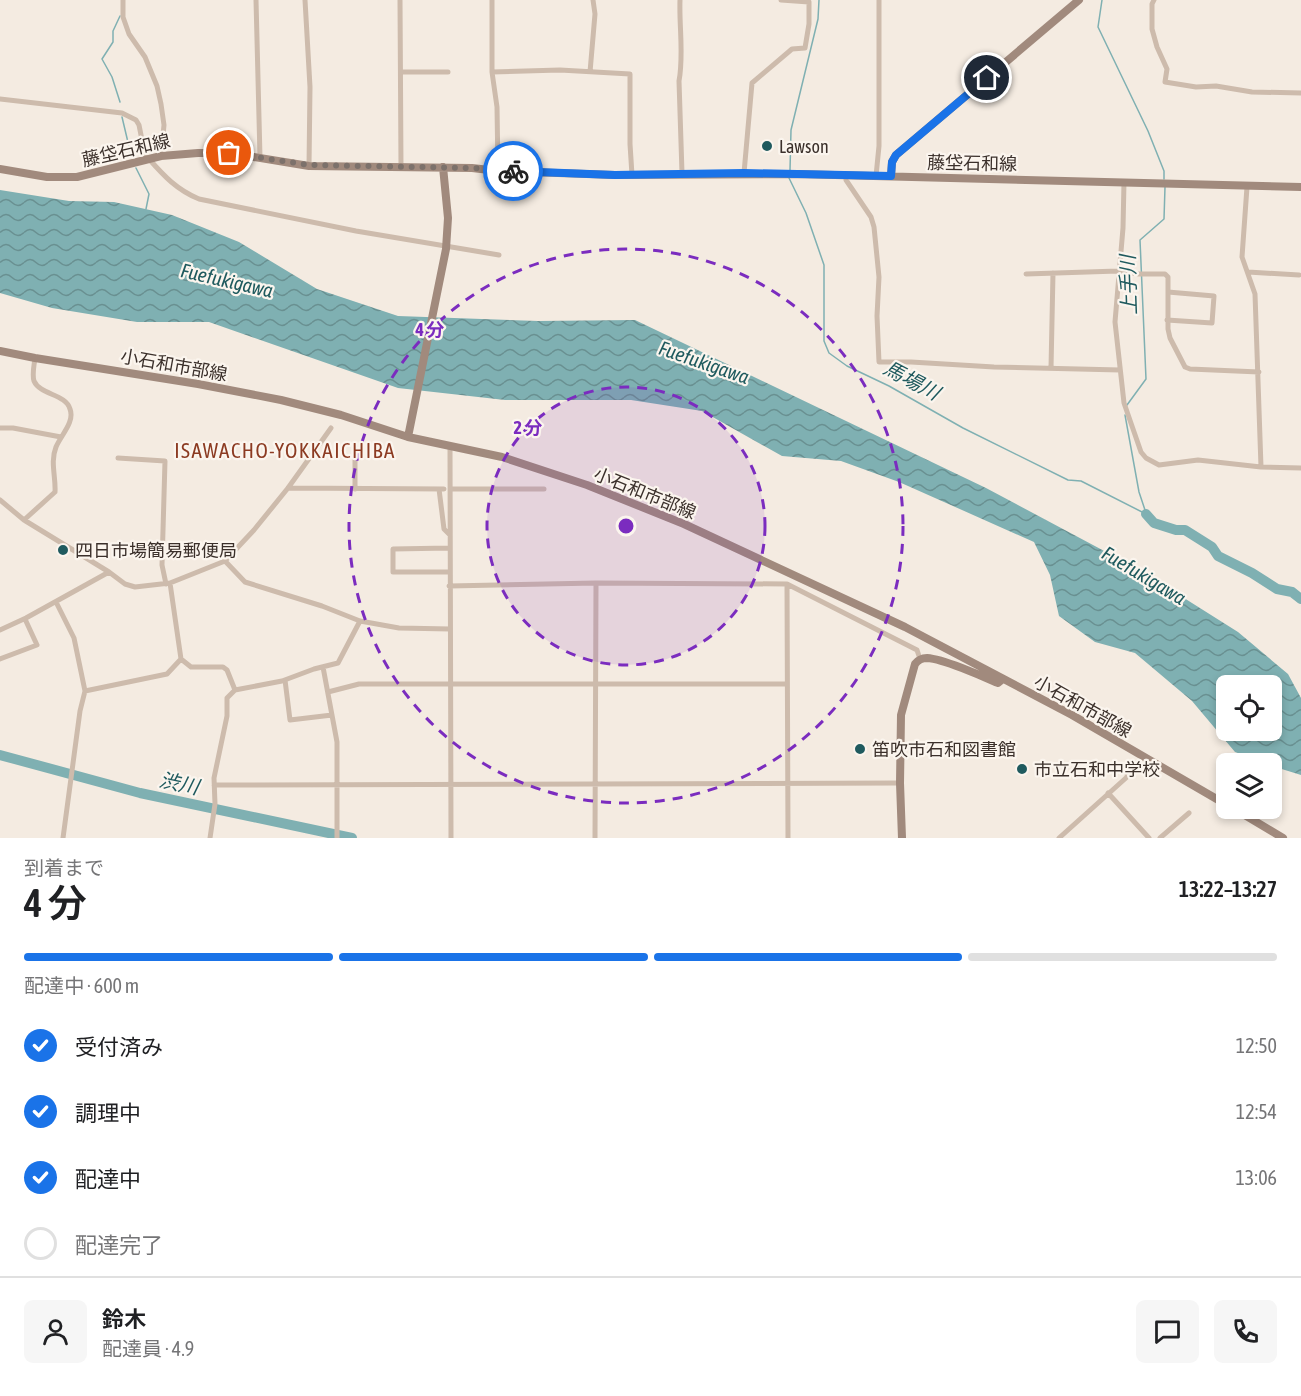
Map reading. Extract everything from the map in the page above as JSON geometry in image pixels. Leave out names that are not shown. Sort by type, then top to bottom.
[{"type":"main road","points":[[891,176],[892,162],[896,155],[1079,0]]},
{"type":"main road","name":"藤垈石和線","points":[[0,169],[36,176],[78,177],[160,156],[179,153],[229,153],[309,165],[472,168],[498,171],[632,175],[682,173],[846,175],[1301,187]]},
{"type":"main road","points":[[408,437],[446,247],[447,218],[443,168]]},
{"type":"main road","name":"小石和市部線","points":[[0,351],[281,400],[341,415],[408,437],[492,454],[543,470],[651,510],[905,627],[1076,718],[1216,799]]},
{"type":"main road","points":[[902,838],[901,715],[915,664],[920,659],[929,658],[995,682],[1003,679]]},
{"type":"main road","points":[[1251,819],[1283,838]]},
{"type":"street","points":[[123,0],[123,17],[129,34],[145,57],[157,86],[164,125],[160,156]]},
{"type":"street","points":[[256,0],[260,157]]},
{"type":"street","points":[[305,0],[310,87],[309,165]]},
{"type":"street","points":[[400,0],[401,167]]},
{"type":"street","points":[[492,0],[492,72],[497,106],[498,171]]},
{"type":"street","points":[[590,72],[595,14],[593,0]]},
{"type":"street","points":[[680,0],[679,29],[682,66],[679,81],[682,173]]},
{"type":"street","points":[[744,173],[752,83],[792,49],[805,48],[809,24],[809,2],[782,0]]},
{"type":"street","points":[[876,176],[879,146],[879,0]]},
{"type":"street","points":[[1154,0],[1152,28],[1157,47],[1167,69],[1165,82],[1196,87],[1216,86],[1252,92],[1301,93]]},
{"type":"street","points":[[492,72],[560,70],[630,74],[632,175]]},
{"type":"street","points":[[402,72],[448,72]]},
{"type":"street","points":[[0,99],[122,114],[136,120],[146,160],[172,184],[199,199],[356,231],[499,255]]},
{"type":"street","points":[[846,175],[846,180],[871,218],[874,227],[879,278],[877,316],[879,362],[1120,370]]},
{"type":"street","points":[[1124,182],[1123,228],[1115,322],[1124,403],[1141,452],[1146,458],[1159,465],[1198,460],[1261,467],[1301,468]]},
{"type":"street","points":[[1247,187],[1242,257],[1255,294],[1261,467]]},
{"type":"street","points":[[1026,274],[1118,271],[1167,275],[1167,320],[1170,338],[1185,367],[1259,372]]},
{"type":"street","points":[[1051,368],[1053,273]]},
{"type":"street","points":[[1248,273],[1299,275]]},
{"type":"street","points":[[1167,320],[1212,323],[1214,296],[1168,292]]},
{"type":"street","points":[[24,520],[55,492],[52,458],[71,418],[70,406],[36,384],[33,377],[35,358]]},
{"type":"street","points":[[0,428],[13,428],[61,437]]},
{"type":"street","points":[[0,500],[24,520],[125,584],[135,587],[168,584],[225,561],[288,488],[331,428]]},
{"type":"street","points":[[355,445],[355,489]]},
{"type":"street","points":[[450,446],[451,838]]},
{"type":"street","points":[[118,458],[165,461],[162,565],[168,584],[181,659],[191,667],[223,667],[235,690]]},
{"type":"street","points":[[288,488],[442,489],[444,529],[449,534]]},
{"type":"street","points":[[452,489],[544,489]]},
{"type":"street","points":[[449,548],[393,549],[393,572],[449,572]]},
{"type":"street","points":[[225,561],[245,582],[322,606],[360,621],[399,628],[450,629]]},
{"type":"street","points":[[0,630],[109,572]]},
{"type":"street","points":[[449,586],[596,583],[787,584],[917,650],[920,659]]},
{"type":"street","points":[[595,838],[596,583]]},
{"type":"street","points":[[787,584],[788,838]]},
{"type":"street","points":[[56,602],[74,638],[85,692],[80,711],[74,770],[63,838]]},
{"type":"street","points":[[0,658],[38,645],[24,619]]},
{"type":"street","points":[[210,838],[215,804],[214,785],[227,716],[227,698],[235,690],[285,680],[338,663],[360,621]]},
{"type":"street","points":[[85,692],[167,674],[181,659]]},
{"type":"street","points":[[323,668],[337,742],[337,838]]},
{"type":"street","points":[[285,680],[290,720],[332,715]]},
{"type":"street","points":[[328,692],[359,684],[787,684]]},
{"type":"street","points":[[1059,838],[1127,777],[1128,768]]},
{"type":"street","points":[[214,785],[900,783]]},
{"type":"street","points":[[1108,793],[1149,838]]},
{"type":"street","points":[[1160,838],[1189,813]]},
{"type":"water","name":"Fuefukigawa","points":[[0,190],[69,201],[114,202],[172,215],[239,242],[317,289],[398,316],[538,321],[635,320],[986,488],[1138,569],[1238,632],[1288,674],[1301,698],[1301,775],[1282,769],[1282,753],[1238,753],[1226,741],[1282,741],[1282,675],[1216,675],[1216,729],[1192,701],[1135,653],[1095,642],[1059,616],[1050,575],[1034,542],[899,482],[841,461],[782,456],[702,411],[631,400],[505,400],[398,388],[209,322],[137,322],[52,308],[0,293]]},
{"type":"waterway","name":"馬場川","points":[[790,170],[791,130],[818,19],[819,0]]},
{"type":"waterway","name":"上手川","points":[[1102,0],[1098,27],[1148,131],[1164,171],[1164,179]]},
{"type":"waterway","points":[[120,16],[113,31],[113,42],[102,59],[112,77],[120,102]]},
{"type":"waterway","points":[[122,117],[131,155]]},
{"type":"waterway","points":[[136,168],[149,194],[146,209]]},
{"type":"waterway","name":"馬場川","points":[[789,178],[806,213],[824,265],[824,341],[829,353],[847,366],[889,386],[963,428],[1068,480],[1081,481],[1146,514]]},
{"type":"waterway","name":"上手川","points":[[1127,405],[1146,379],[1140,240],[1164,219],[1165,187]]},
{"type":"waterway","name":"上手川","points":[[1125,415],[1139,492],[1146,513]]},
{"type":"waterway","name":"馬場川","points":[[1146,514],[1154,523],[1176,530],[1185,530],[1212,547],[1218,556],[1277,589],[1292,592],[1301,599]]},
{"type":"waterway","name":"渋川","points":[[0,755],[140,793],[352,838]]},
{"type":"way so far","points":[[229,153],[309,165],[513,171]]},
{"type":"place","name":"Lawson","points":[[767,146]]},
{"type":"place","name":"四日市場簡易郵便局","points":[[63,550]]},
{"type":"place","name":"笛吹市石和図書館","points":[[860,749]]},
{"type":"place","name":"市立石和中学校","points":[[1022,769]]},
{"type":"district","name":"ISAWACHO-YOKKAICHIBA","points":[[285,450]]},
{"type":"route","points":[[513,171],[615,175],[744,173],[891,176],[892,162],[896,155],[987,78]]}]
